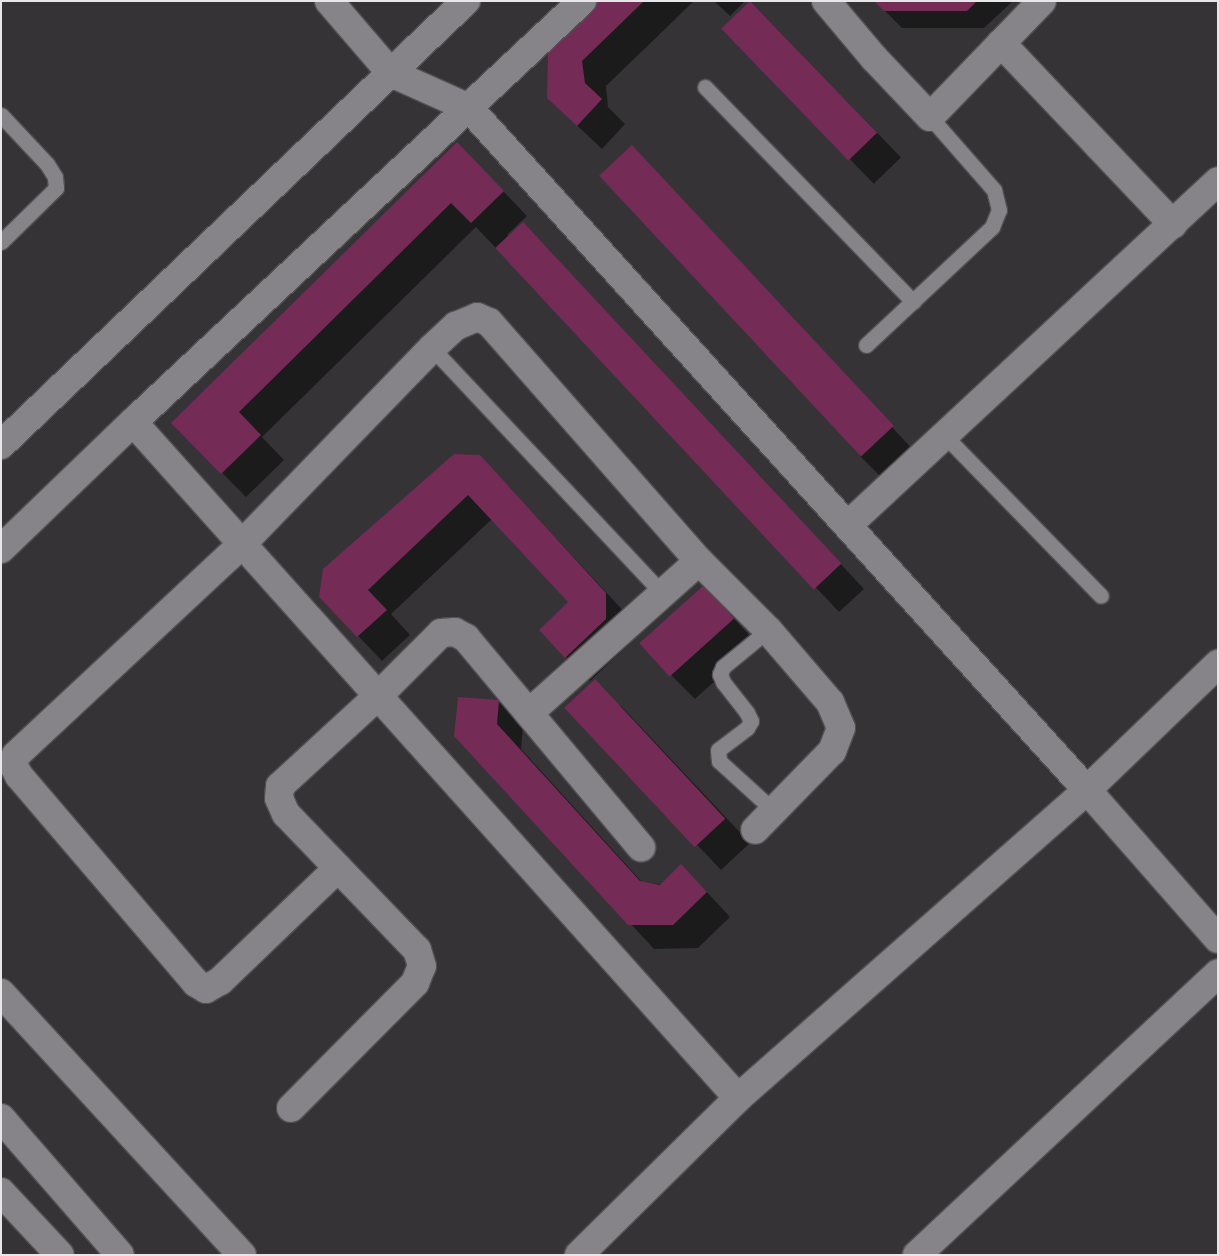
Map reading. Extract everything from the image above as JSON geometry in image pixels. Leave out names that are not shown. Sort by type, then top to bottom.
[{"type":"street","points":[[329,1],[391,73],[469,108],[1087,790],[1218,939]]},
{"type":"street","points":[[1,445],[466,1]]},
{"type":"street","points":[[1,549],[132,422],[582,1]]},
{"type":"street","points":[[826,1],[874,58],[930,116],[1042,1]]},
{"type":"street","points":[[1001,43],[1174,224]]},
{"type":"street","points":[[848,525],[1174,224],[1218,181]]},
{"type":"street","points":[[338,868],[220,981],[206,989],[196,983],[19,776],[13,764],[16,755],[242,544],[432,348],[456,326],[477,318],[489,322],[700,561],[768,630],[830,702],[841,728],[832,751],[755,830]]},
{"type":"street","points":[[132,422],[738,1098]]},
{"type":"street","points":[[529,713],[700,561]]},
{"type":"street","points":[[291,1108],[415,983],[422,966],[416,950],[286,814],[279,798],[280,786],[378,696],[441,633],[455,632],[466,638],[641,847]]},
{"type":"street","points":[[579,1255],[738,1098],[1087,790],[1218,664]]},
{"type":"street","points":[[917,1255],[1218,973]]},
{"type":"street","points":[[1,993],[242,1255]]},
{"type":"street","points":[[1,1118],[120,1255]]},
{"type":"street","points":[[1,1192],[60,1255]]},
{"type":"lane","points":[[705,86],[913,302]]},
{"type":"lane","points":[[1,115],[47,164],[55,177],[56,188],[1,242]]},
{"type":"lane","points":[[866,345],[992,226],[999,210],[994,190],[930,116]]},
{"type":"lane","points":[[432,348],[663,594]]},
{"type":"lane","points":[[945,436],[1101,596]]},
{"type":"lane","points":[[768,630],[722,667],[720,674],[723,682],[751,721],[747,728],[718,750],[719,761],[774,811]]},
{"type":"building","points":[[598,1],[644,1],[582,61],[585,83],[602,99],[577,126],[547,98],[548,52]]},
{"type":"building","points":[[750,1],[877,133],[848,160],[721,29]]},
{"type":"building","points":[[874,1],[977,1],[967,11],[884,11]]},
{"type":"building","points":[[457,142],[504,191],[471,223],[451,203],[239,412],[261,435],[221,474],[171,423]]},
{"type":"building","points":[[632,145],[894,426],[861,457],[599,176]]},
{"type":"building","points":[[523,222],[841,564],[814,589],[495,248]]},
{"type":"building","points":[[454,454],[480,455],[606,593],[606,619],[565,658],[539,630],[568,602],[468,495],[368,590],[387,610],[357,637],[319,597],[323,569]]},
{"type":"building","points":[[704,585],[734,618],[669,677],[639,643]]},
{"type":"building","points":[[595,679],[725,819],[695,847],[564,708]]},
{"type":"building","points":[[458,697],[499,700],[497,724],[640,881],[660,885],[681,864],[707,892],[673,925],[628,925],[454,736]]}]
